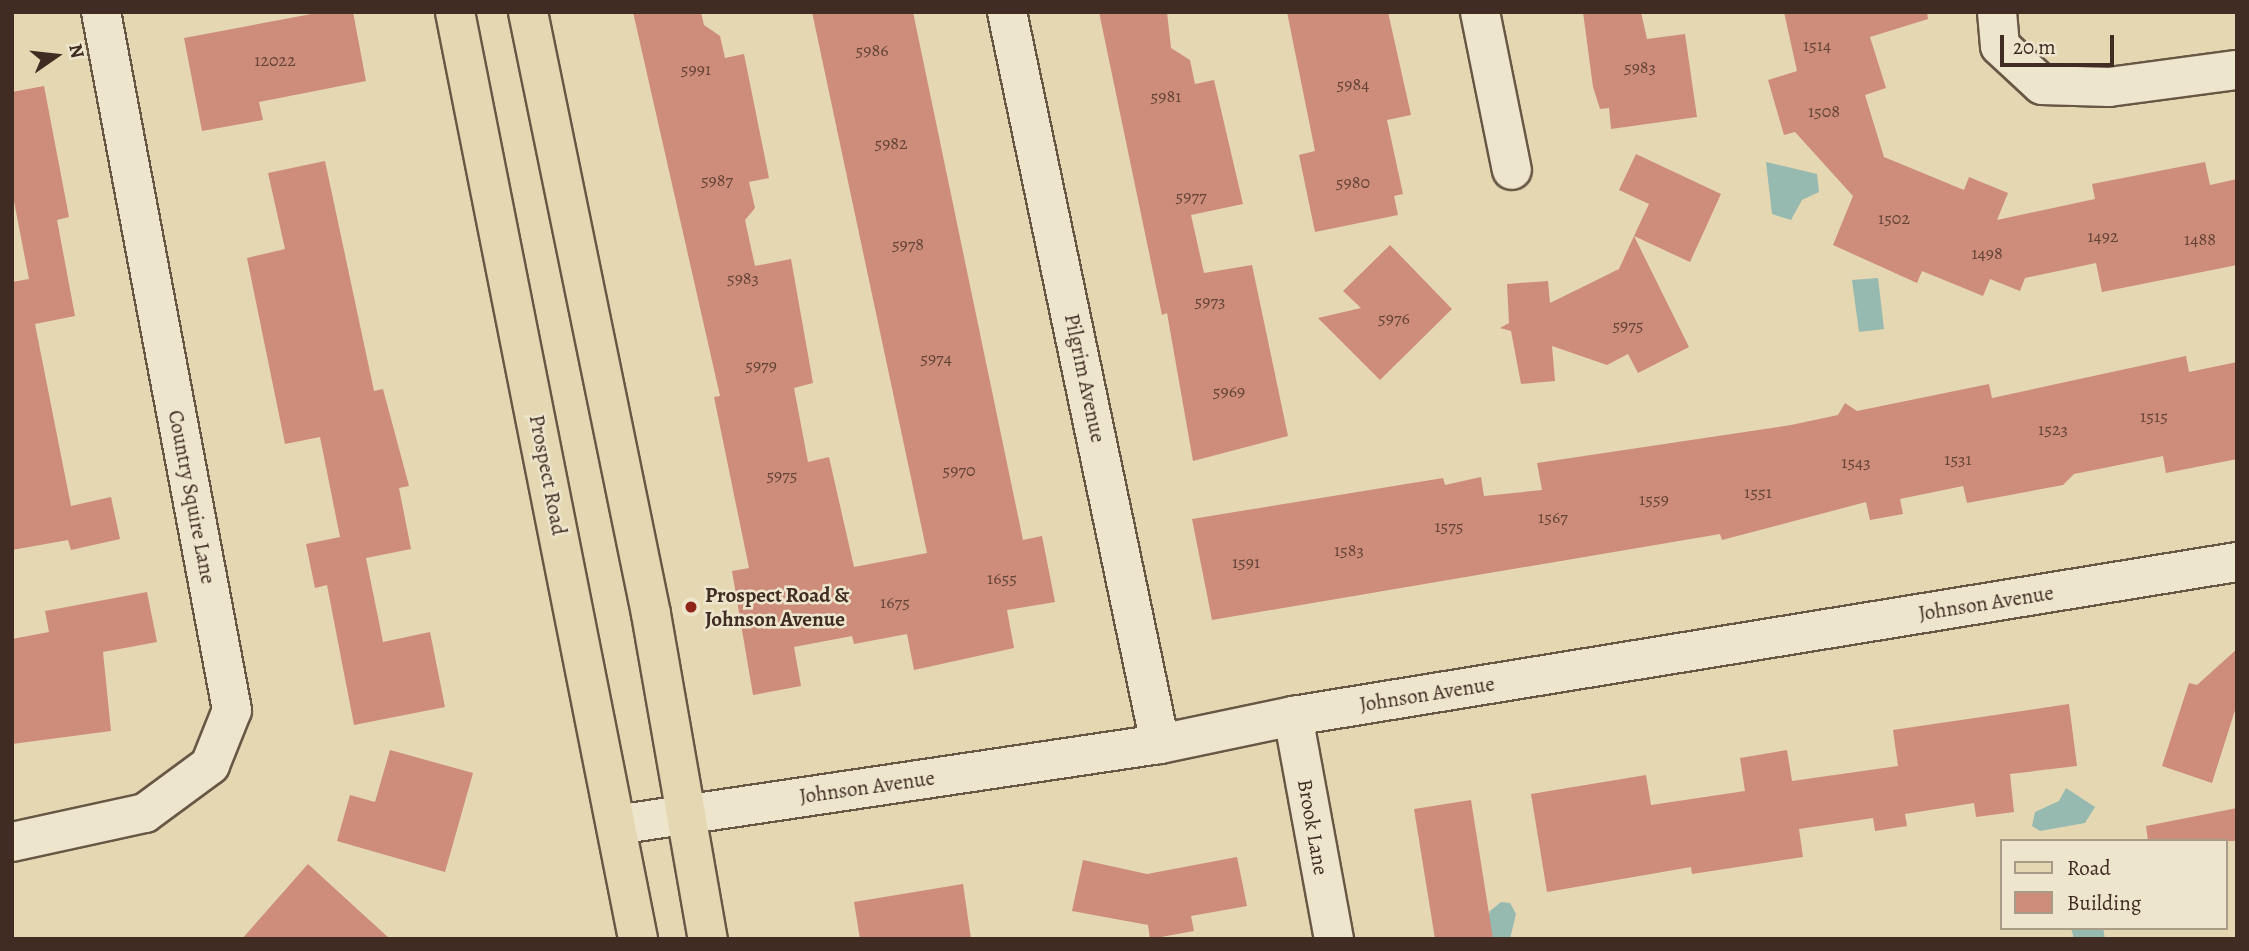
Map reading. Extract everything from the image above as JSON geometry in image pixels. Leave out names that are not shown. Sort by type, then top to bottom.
[{"type":"main road","name":"Prospect Road","points":[[455,12],[638,939]]},
{"type":"main road","points":[[528,12],[708,939]]},
{"type":"street","name":"Country Squire Lane","points":[[12,842],[145,813],[210,765],[232,710],[100,12]]},
{"type":"street","name":"Pilgrim Avenue","points":[[1007,12],[1160,744]]},
{"type":"street","points":[[1480,12],[1511,170]]},
{"type":"street","points":[[1997,12],[2000,46],[2042,85],[2109,87],[2237,71]]},
{"type":"street","name":"Johnson Avenue","points":[[616,825],[1160,744],[1293,716],[2237,562]]},
{"type":"street","name":"Brook Lane","points":[[1293,716],[1334,939]]},
{"type":"water","points":[[1766,162],[1817,174],[1819,192],[1802,200],[1791,220],[1772,214]]},
{"type":"water","points":[[1878,278],[1884,329],[1859,332],[1852,280]]},
{"type":"water","points":[[2066,788],[2095,807],[2085,823],[2040,831],[2032,826],[2035,812],[2059,801]]},
{"type":"water","points":[[1501,902],[1510,903],[1516,914],[1510,939],[1482,939],[1490,911]]},
{"type":"water","points":[[2072,930],[2103,930],[2105,939],[2074,939]]},
{"type":"building","points":[[322,12],[353,12],[366,81],[259,102],[263,120],[202,131],[184,38]]},
{"type":"building","points":[[633,12],[701,12],[704,25],[720,36],[725,58],[744,54],[769,178],[749,182],[755,208],[745,220],[755,266],[791,259],[813,383],[794,388],[808,462],[829,457],[854,567],[927,553],[812,12],[913,12],[1023,540],[1042,536],[1055,602],[1007,610],[1014,648],[914,670],[907,634],[854,644],[852,636],[794,647],[801,686],[753,695],[732,571],[749,568],[714,397],[720,396]]},
{"type":"building","points":[[1099,12],[1167,12],[1171,48],[1190,60],[1195,84],[1214,80],[1243,204],[1191,215],[1204,273],[1252,265],[1288,436],[1193,461],[1167,313],[1162,315]]},
{"type":"building","points":[[1287,12],[1388,12],[1411,115],[1387,120],[1403,194],[1394,196],[1398,215],[1315,232],[1299,155],[1315,151]]},
{"type":"building","points":[[1583,12],[1641,12],[1647,39],[1685,34],[1697,117],[1611,129],[1609,108],[1600,109],[1593,87]]},
{"type":"building","points":[[1784,12],[1927,12],[1928,19],[1870,37],[1886,88],[1865,95],[1884,157],[1964,190],[1969,177],[2008,193],[1997,220],[2095,199],[2092,184],[2205,162],[2210,185],[2237,179],[2237,265],[2102,292],[2096,263],[2025,278],[2020,291],[1990,279],[1983,296],[1922,271],[1917,283],[1833,245],[1853,196],[1795,132],[1784,135],[1768,80],[1797,71]]},
{"type":"building","points":[[44,86],[69,217],[57,220],[75,316],[35,324],[71,506],[111,497],[120,539],[71,550],[68,540],[12,550],[12,282],[29,279],[12,191],[12,92]]},
{"type":"building","points":[[1636,154],[1721,194],[1690,262],[1634,236],[1649,204],[1619,190]]},
{"type":"building","points":[[325,161],[374,391],[383,389],[409,486],[399,488],[411,549],[366,558],[383,642],[430,632],[445,707],[354,725],[327,585],[315,588],[306,544],[340,537],[320,437],[285,444],[247,258],[285,249],[268,173]]},
{"type":"building","points":[[1634,236],[1689,347],[1638,373],[1628,354],[1607,365],[1552,346],[1555,381],[1521,384],[1511,331],[1500,328],[1509,323],[1507,284],[1548,281],[1550,303],[1619,269]]},
{"type":"building","points":[[1390,245],[1452,309],[1380,380],[1318,318],[1361,308],[1343,291]]},
{"type":"building","points":[[2186,356],[2189,372],[2237,362],[2237,459],[2166,473],[2163,456],[2074,474],[2063,485],[1967,503],[1963,486],[1900,499],[1903,514],[1870,520],[1866,502],[1722,540],[1720,534],[1212,620],[1192,519],[1443,478],[1445,485],[1481,477],[1484,496],[1542,490],[1537,463],[1791,425],[1838,415],[1845,403],[1857,411],[1989,384],[1992,398]]},
{"type":"building","points":[[147,592],[157,642],[103,652],[111,731],[12,744],[12,639],[49,632],[45,611]]},
{"type":"building","points":[[2237,649],[2237,704],[2212,783],[2162,766],[2189,683],[2197,685]]},
{"type":"building","points":[[2069,704],[2077,766],[2010,774],[2014,812],[1976,817],[1974,803],[1905,814],[1907,826],[1875,831],[1873,818],[1799,829],[1803,857],[1692,874],[1691,867],[1547,892],[1531,794],[1646,775],[1651,805],[1745,791],[1740,758],[1787,750],[1792,781],[1898,766],[1893,730]]},
{"type":"building","points":[[390,750],[473,773],[445,872],[337,841],[350,795],[375,802]]},
{"type":"building","points":[[1471,800],[1493,939],[1435,939],[1414,809]]},
{"type":"building","points":[[2237,808],[2237,841],[2148,839],[2146,826]]},
{"type":"building","points":[[1237,857],[1247,906],[1191,916],[1194,931],[1150,939],[1148,925],[1072,911],[1083,860],[1147,874]]},
{"type":"building","points":[[308,864],[344,897],[390,939],[242,939]]},
{"type":"building","points":[[963,884],[971,939],[860,939],[854,902]]},
{"type":"place","name":"Prospect Road & Johnson Avenue","points":[[691,607]]}]
